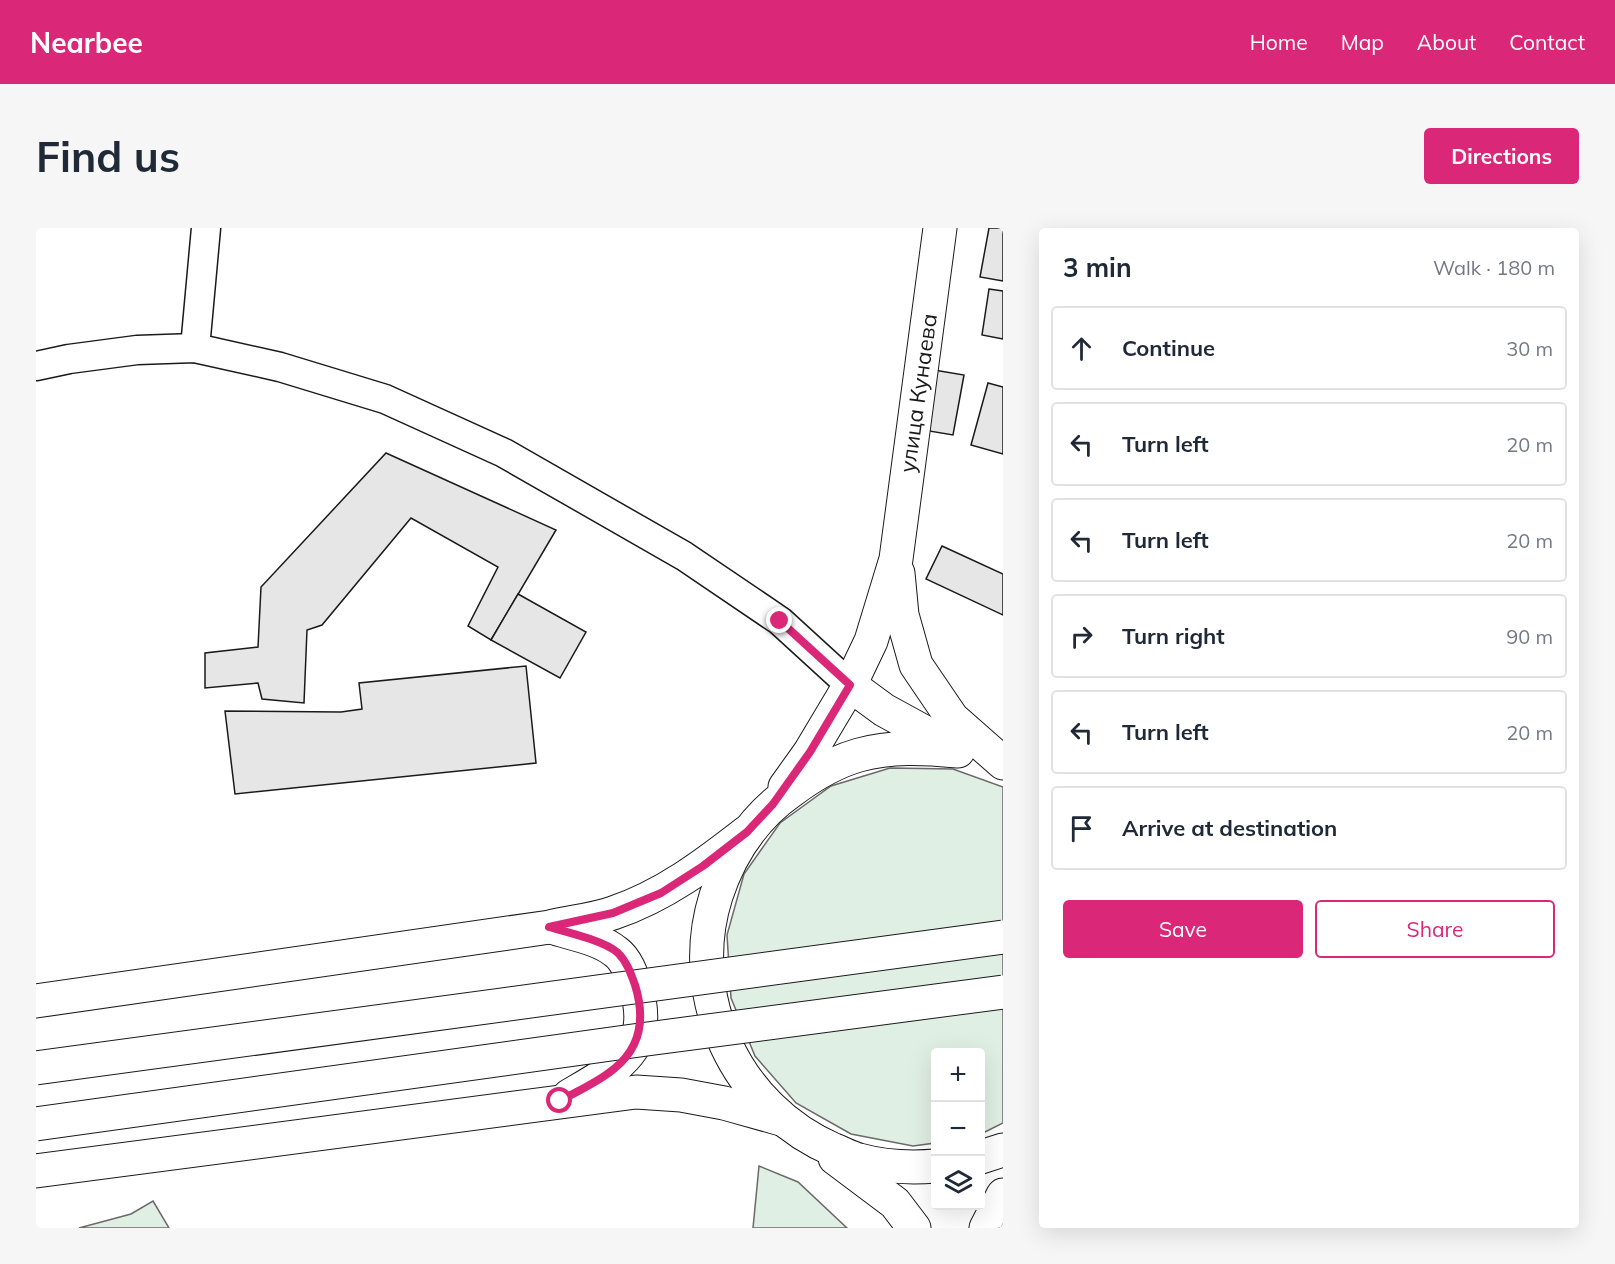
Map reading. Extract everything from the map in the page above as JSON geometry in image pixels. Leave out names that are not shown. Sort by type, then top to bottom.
[{"type":"main road","name":"улица Кунаева","points":[[896,559],[940,228]]},
{"type":"main road","points":[[36,1000],[549,927],[613,913],[661,893],[703,866],[747,832],[773,804],[810,752],[850,685],[871,641],[896,559]]},
{"type":"main road","points":[[896,559],[902,615],[916,665],[952,718],[1003,764]]},
{"type":"main road","points":[[850,685],[884,710],[958,751]]},
{"type":"main road","points":[[773,804],[813,774],[859,755],[908,747],[958,751],[1003,764]]},
{"type":"main road","points":[[747,832],[724,872],[710,915],[706,960],[711,1005],[726,1048],[750,1087],[781,1119],[895,1203],[914,1228]]},
{"type":"main road","points":[[549,927],[590,939],[617,952],[631,972],[639,998],[641,1021],[636,1044],[616,1068],[560,1101]]},
{"type":"main road","points":[[36,1068],[1003,937]]},
{"type":"main road","points":[[36,1124],[647,1039],[1003,993]]},
{"type":"main road","points":[[36,1171],[636,1092],[681,1095],[724,1103],[781,1119]]},
{"type":"main road","points":[[812,1141],[858,1160],[907,1168],[931,1166]]},
{"type":"main road","points":[[984,1156],[1003,1150]]},
{"type":"main road","points":[[986,1228],[1003,1196]]},
{"type":"street","points":[[195,348],[206,228]]},
{"type":"street","points":[[36,366],[69,358],[137,350],[195,348],[280,367],[385,399],[504,453],[684,556],[780,621],[850,685]]},
{"type":"green space","points":[[890,768],[953,769],[1003,787],[1003,1123],[985,1132],[985,1048],[931,1048],[931,1144],[913,1146],[851,1134],[796,1103],[755,1056],[731,998],[727,935],[744,874],[780,823],[831,786]]},
{"type":"green space","points":[[759,1166],[798,1182],[847,1228],[753,1228]]},
{"type":"green space","points":[[153,1201],[169,1228],[79,1228],[131,1214]]},
{"type":"building","points":[[989,228],[1003,228],[1003,281],[980,277]]},
{"type":"building","points":[[989,289],[1003,291],[1003,339],[982,335]]},
{"type":"building","points":[[934,370],[964,375],[953,435],[923,430]]},
{"type":"building","points":[[988,383],[1003,387],[1003,454],[971,445]]},
{"type":"building","points":[[386,453],[556,530],[491,640],[468,626],[498,567],[411,518],[322,625],[307,630],[304,703],[262,699],[258,683],[205,688],[205,653],[258,647],[261,587]]},
{"type":"building","points":[[942,546],[1003,574],[1003,615],[926,579]]},
{"type":"building","points":[[518,594],[586,632],[560,678],[491,640]]},
{"type":"building","points":[[526,666],[536,763],[235,794],[225,711],[341,712],[362,709],[359,683]]},
{"type":"route","points":[[560,1101],[616,1068],[636,1044],[641,1021],[639,998],[631,972],[617,952],[590,939],[549,927],[613,913],[661,893],[703,866],[747,832],[773,804],[810,752],[850,685],[780,621]]}]
